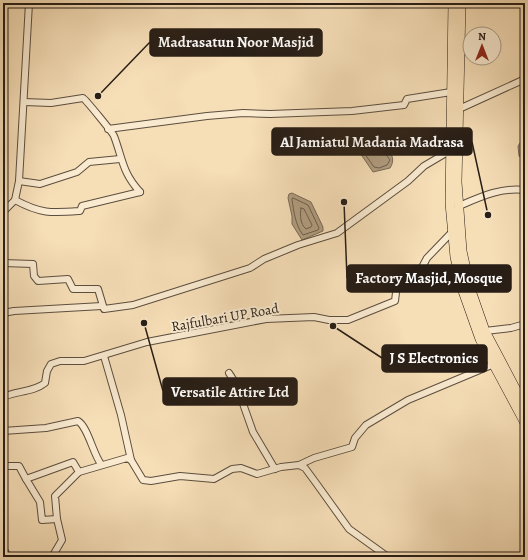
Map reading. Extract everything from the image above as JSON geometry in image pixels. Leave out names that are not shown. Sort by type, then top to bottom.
[{"type":"highway","points":[[453,3],[450,203],[455,257],[463,291],[480,339],[525,423]]},
{"type":"highway","points":[[461,3],[457,182],[462,251],[470,288],[485,331],[525,407]]},
{"type":"street","points":[[3,212],[15,200],[19,181],[29,3]]},
{"type":"street","points":[[459,109],[525,79]]},
{"type":"street","points":[[108,129],[140,124],[244,113],[270,114],[352,111],[404,105],[407,99],[451,92]]},
{"type":"street","points":[[15,200],[36,210],[50,212],[80,211],[82,206],[140,192],[129,179],[120,158],[114,134],[108,129],[88,102],[83,98],[51,103],[24,102]]},
{"type":"street","points":[[3,263],[34,264],[34,276],[38,281],[68,279],[73,289],[98,289],[102,306],[106,310],[133,305],[250,268],[264,259],[336,232],[408,181],[424,166],[451,150]]},
{"type":"street","points":[[19,181],[40,184],[77,172],[81,167],[89,162],[120,158]]},
{"type":"street","points":[[459,206],[491,193],[516,189],[525,190]]},
{"type":"street","name":"Rajfulbari UP Road","points":[[3,397],[16,392],[40,387],[45,382],[47,371],[51,364],[60,361],[84,361],[147,342],[266,319],[314,317],[329,320],[348,320],[395,301],[398,284],[419,273],[427,258],[453,231]]},
{"type":"street","points":[[3,313],[14,311],[102,306]]},
{"type":"street","points":[[485,331],[511,328],[525,324]]},
{"type":"street","points":[[104,356],[121,415],[131,460],[143,480],[151,481],[180,476],[214,479],[232,469],[241,468],[257,474],[274,469],[299,465],[314,458],[352,447],[355,438],[366,425],[408,400],[494,364]]},
{"type":"street","points":[[229,373],[236,384],[253,432],[274,469]]},
{"type":"street","points":[[3,431],[46,428],[78,421],[86,432],[95,456],[101,464]]},
{"type":"street","points":[[52,557],[62,540],[57,519],[55,496],[79,472],[101,464],[127,458],[131,460]]},
{"type":"street","points":[[26,479],[74,462],[79,472]]},
{"type":"street","points":[[299,465],[304,468],[312,478],[349,529],[388,557]]},
{"type":"street","points":[[3,466],[19,466],[40,502],[42,520],[57,519]]},
{"type":"street","points":[[3,548],[8,557]]},
{"type":"water","points":[[525,136],[525,163],[519,156],[518,146]]},
{"type":"water","points":[[366,142],[377,144],[387,149],[392,158],[390,168],[373,172],[358,150],[361,144]]},
{"type":"water","points":[[292,193],[311,202],[323,227],[323,231],[302,240],[292,224],[292,216],[288,198],[289,194]]},
{"type":"place","name":"Madrasatun Noor Masjid","points":[[98,96]]},
{"type":"place","name":"Factory Masjid, Mosque","points":[[344,202]]},
{"type":"place","name":"Al Jamiatul Madania Madrasa","points":[[488,215]]},
{"type":"place","name":"Versatile Attire Ltd","points":[[144,323]]},
{"type":"place","name":"J S Electronics","points":[[333,326]]}]
